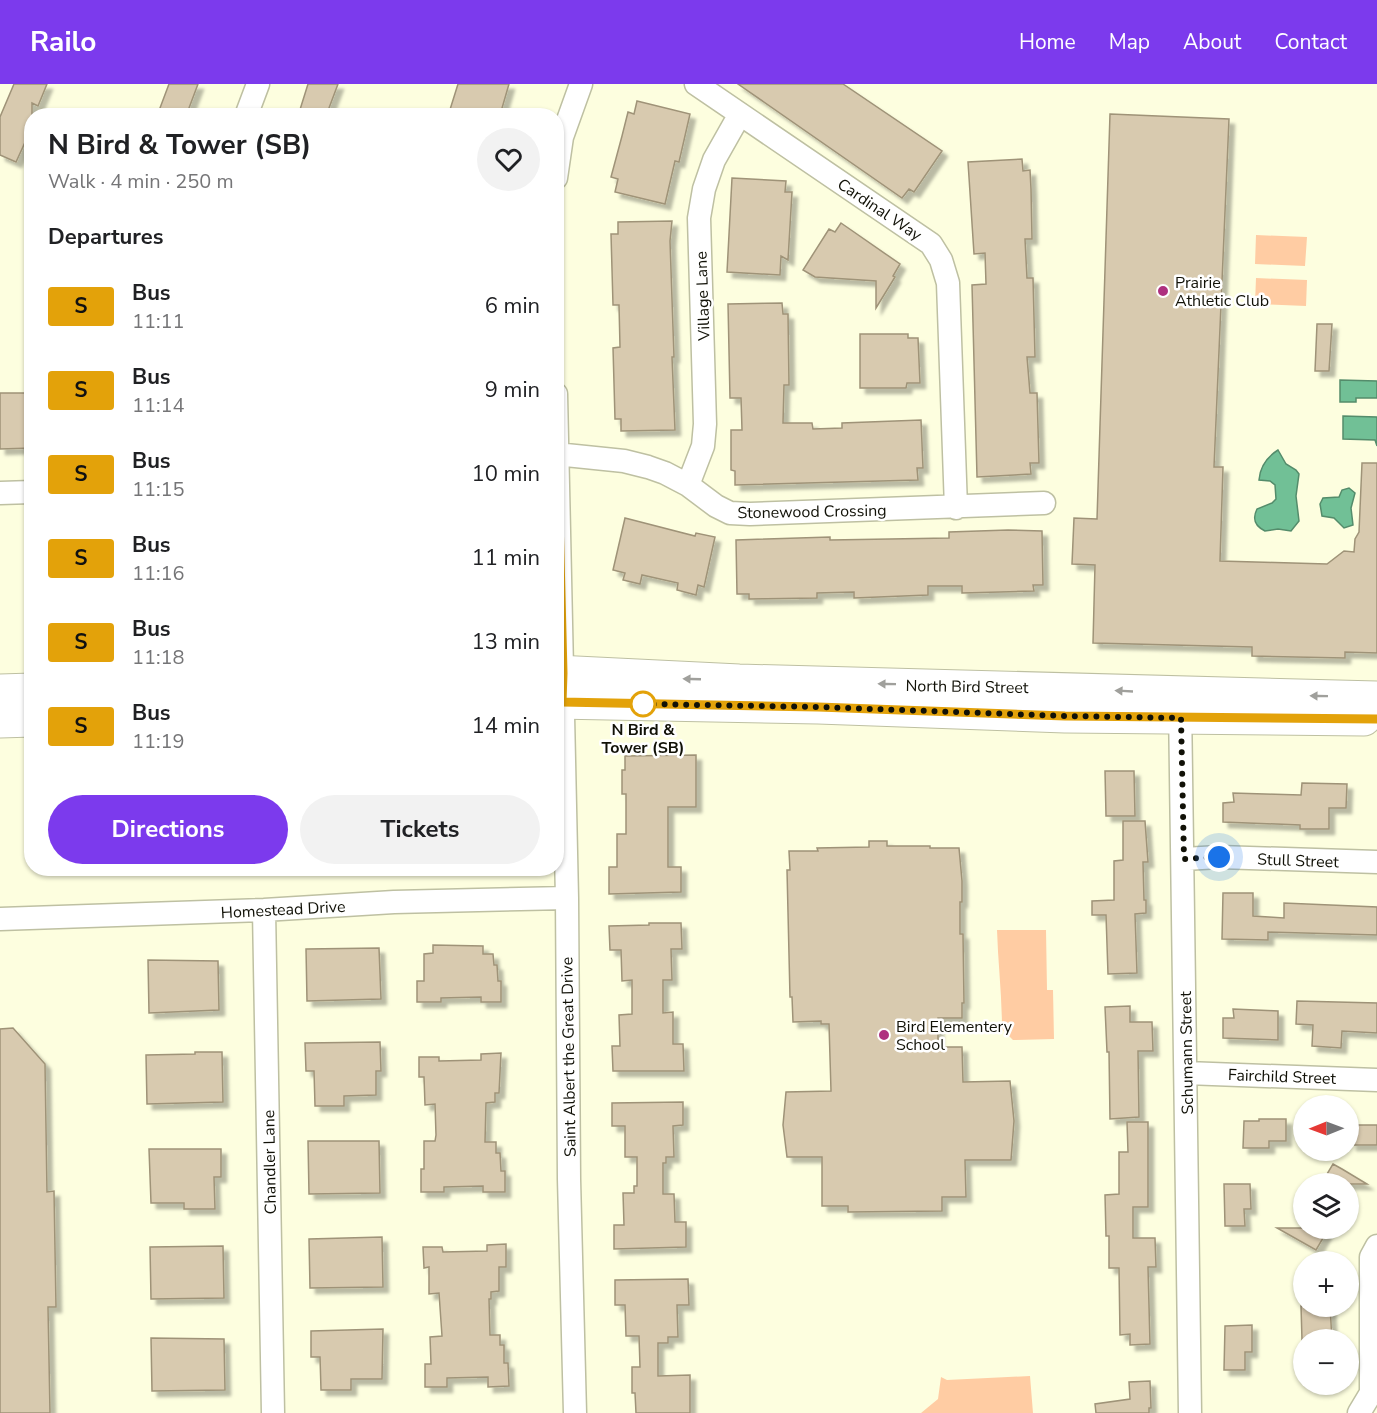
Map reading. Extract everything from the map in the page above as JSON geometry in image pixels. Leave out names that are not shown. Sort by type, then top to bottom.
[{"type":"street","points":[[249,108],[258,84]]},
{"type":"street","points":[[564,131],[581,84]]},
{"type":"street","name":"Cardinal Way","points":[[696,84],[931,244],[941,260],[948,283],[956,508]]},
{"type":"street","name":"Village Lane","points":[[688,485],[703,446],[705,424],[699,218],[704,189],[714,160],[740,114]]},
{"type":"street","name":"Stonewood Crossing","points":[[564,455],[624,461],[665,472],[730,513],[956,508],[1044,503]]},
{"type":"street","points":[[0,493],[24,492]]},
{"type":"street","name":"North Bird Street","points":[[564,687],[739,681],[1076,688],[1180,706],[1377,719]]},
{"type":"street","points":[[0,691],[24,690]]},
{"type":"street","name":"North Bird Street","points":[[1180,706],[1377,698]]},
{"type":"street","name":"Schumann Street","points":[[1180,706],[1184,859],[1190,1413]]},
{"type":"street","points":[[0,721],[24,720]]},
{"type":"street","name":"Saint Albert the Great Drive","points":[[564,819],[575,1413]]},
{"type":"street","name":"Stull Street","points":[[1184,859],[1219,857],[1377,862]]},
{"type":"street","name":"Homestead Drive","points":[[0,919],[264,910],[394,902],[567,898]]},
{"type":"street","name":"Chandler Lane","points":[[264,910],[273,1413]]},
{"type":"street","name":"Fairchild Street","points":[[1186,1073],[1377,1080]]},
{"type":"street","points":[[1359,1413],[1374,1390],[1371,1257],[1377,1246]]},
{"type":"shaded area","points":[[1256,235],[1307,237],[1305,266],[1255,264]]},
{"type":"shaded area","points":[[1256,278],[1307,280],[1306,306],[1255,304]]},
{"type":"shaded area","points":[[1340,380],[1377,381],[1377,398],[1356,398],[1356,402],[1340,402]]},
{"type":"shaded area","points":[[1343,416],[1377,417],[1377,446],[1375,440],[1343,439]]},
{"type":"shaded area","points":[[1278,450],[1286,464],[1299,474],[1296,496],[1299,521],[1291,531],[1278,529],[1265,531],[1257,524],[1255,516],[1257,509],[1276,499],[1275,485],[1270,481],[1259,480],[1265,462]]},
{"type":"shaded area","points":[[1349,488],[1355,493],[1351,508],[1353,525],[1344,528],[1334,518],[1322,516],[1320,504],[1323,498],[1339,497],[1342,490]]},
{"type":"shaded area","points":[[997,930],[1046,930],[1047,990],[1053,990],[1054,1039],[1013,1040],[1002,1029]]},
{"type":"shaded area","points":[[1030,1376],[1033,1413],[921,1413],[938,1399],[941,1377],[947,1380]]},
{"type":"building","points":[[14,84],[47,84],[38,106],[32,103],[32,108],[24,108],[24,144],[16,162],[0,155],[0,117]]},
{"type":"building","points":[[169,84],[198,84],[189,108],[160,108]]},
{"type":"building","points":[[308,84],[338,84],[329,108],[300,108]]},
{"type":"building","points":[[458,84],[509,84],[502,108],[450,108]]},
{"type":"building","points":[[738,84],[843,84],[942,151],[914,192],[909,189],[902,198]]},
{"type":"building","points":[[637,101],[690,114],[679,162],[675,161],[665,204],[615,192],[618,179],[611,177],[628,112],[634,114]]},
{"type":"building","name":"Prairie Athletic Club","points":[[1110,114],[1229,119],[1214,467],[1223,467],[1220,561],[1327,564],[1344,551],[1354,552],[1355,539],[1359,532],[1362,463],[1377,463],[1377,653],[1345,652],[1345,658],[1252,656],[1252,647],[1093,643],[1095,565],[1072,564],[1074,518],[1097,519]]},
{"type":"building","points":[[1022,159],[1023,171],[1030,170],[1032,239],[1025,239],[1027,278],[1033,278],[1035,357],[1027,357],[1030,393],[1037,393],[1039,463],[1030,463],[1031,474],[977,477],[972,285],[986,284],[985,253],[974,254],[968,162]]},
{"type":"building","points":[[732,178],[786,181],[785,192],[792,192],[788,260],[781,256],[780,275],[727,272]]},
{"type":"building","points":[[672,221],[670,241],[675,430],[621,431],[621,419],[615,419],[613,348],[620,347],[619,305],[613,305],[611,234],[618,234],[618,222]]},
{"type":"building","points":[[841,223],[900,264],[893,276],[895,277],[876,308],[876,281],[815,277],[803,270],[829,229],[835,232]]},
{"type":"building","points":[[782,303],[783,314],[788,314],[789,385],[784,385],[783,423],[812,423],[813,429],[842,428],[842,423],[921,420],[923,468],[917,468],[918,480],[735,485],[735,471],[731,470],[731,430],[742,430],[741,398],[730,398],[728,304]]},
{"type":"building","points":[[1317,324],[1332,324],[1329,371],[1315,371]]},
{"type":"building","points":[[860,334],[908,334],[908,338],[918,338],[920,383],[907,383],[906,388],[860,388]]},
{"type":"building","points":[[0,393],[24,393],[24,448],[0,449]]},
{"type":"building","points":[[625,518],[695,536],[696,533],[715,537],[704,587],[698,585],[696,595],[677,590],[678,583],[642,575],[640,584],[623,580],[625,573],[613,570]]},
{"type":"building","points":[[1042,531],[1043,585],[1033,585],[1034,591],[962,593],[962,586],[928,586],[928,595],[854,598],[854,592],[817,593],[817,598],[749,599],[749,594],[737,594],[736,540],[830,537],[830,540],[949,538],[949,532]]},
{"type":"building","points":[[696,755],[696,807],[668,807],[668,867],[681,867],[681,892],[609,894],[609,867],[617,867],[617,834],[626,834],[626,794],[622,794],[622,770],[625,770],[625,756]]},
{"type":"building","points":[[1105,771],[1134,771],[1135,816],[1106,816]]},
{"type":"building","points":[[1302,783],[1347,784],[1346,808],[1329,808],[1329,829],[1300,829],[1300,825],[1223,822],[1223,803],[1234,802],[1233,793],[1301,795]]},
{"type":"building","points":[[1123,821],[1145,821],[1148,862],[1143,862],[1146,913],[1135,914],[1137,973],[1108,974],[1106,915],[1092,915],[1092,901],[1114,900],[1114,861],[1123,860]]},
{"type":"building","name":"Bird Elementery School","points":[[869,841],[887,841],[887,846],[959,848],[962,881],[960,934],[963,934],[964,1003],[962,1003],[962,1018],[938,1018],[938,1047],[962,1047],[963,1082],[1010,1081],[1014,1121],[1011,1160],[965,1160],[966,1197],[942,1197],[942,1211],[848,1212],[848,1206],[822,1206],[822,1157],[787,1157],[783,1125],[786,1092],[831,1091],[829,1024],[821,1024],[821,1021],[793,1022],[792,997],[790,997],[787,870],[790,870],[789,851],[869,847]]},
{"type":"building","points":[[1223,893],[1253,893],[1253,916],[1284,918],[1284,903],[1377,907],[1377,935],[1268,932],[1268,940],[1222,939]]},
{"type":"building","points":[[649,923],[681,923],[682,949],[671,949],[672,980],[663,980],[663,1013],[673,1012],[673,1044],[683,1044],[684,1071],[613,1071],[612,1046],[620,1046],[619,1015],[632,1014],[632,980],[622,981],[621,950],[610,950],[609,926],[649,925]]},
{"type":"building","points":[[433,945],[483,946],[483,954],[493,954],[494,965],[497,965],[498,981],[501,981],[501,1002],[481,1002],[481,997],[441,998],[441,1002],[417,1002],[417,981],[424,981],[424,954],[433,953]]},
{"type":"building","points":[[379,948],[381,999],[307,1001],[306,949]]},
{"type":"building","points":[[148,960],[218,961],[219,1010],[149,1013]]},
{"type":"building","points":[[1297,1001],[1377,1003],[1377,1033],[1342,1031],[1341,1048],[1312,1046],[1313,1025],[1296,1024]]},
{"type":"building","points":[[1130,1006],[1130,1022],[1152,1022],[1153,1051],[1138,1051],[1139,1117],[1110,1119],[1109,1052],[1107,1052],[1105,1007]]},
{"type":"building","points":[[1233,1009],[1278,1011],[1278,1040],[1223,1038],[1223,1018],[1234,1018]]},
{"type":"building","points":[[13,1028],[45,1064],[47,1192],[54,1191],[56,1307],[48,1307],[50,1413],[0,1413],[0,1029]]},
{"type":"building","points":[[380,1042],[381,1071],[376,1071],[376,1095],[344,1096],[344,1106],[315,1106],[314,1071],[306,1071],[305,1043]]},
{"type":"building","points":[[195,1052],[222,1052],[223,1102],[147,1104],[146,1055],[195,1054]]},
{"type":"building","points":[[501,1053],[499,1093],[495,1093],[495,1102],[486,1103],[485,1142],[496,1142],[496,1153],[500,1153],[501,1171],[505,1171],[505,1192],[483,1192],[483,1186],[444,1187],[444,1192],[421,1192],[424,1141],[435,1141],[436,1135],[435,1104],[425,1105],[424,1077],[419,1077],[419,1057],[439,1057],[439,1061],[481,1060],[481,1054]]},
{"type":"building","points":[[683,1102],[683,1125],[673,1126],[674,1157],[666,1157],[666,1163],[663,1163],[663,1194],[674,1194],[675,1222],[686,1222],[686,1247],[614,1249],[614,1225],[624,1225],[623,1193],[634,1193],[634,1186],[637,1186],[637,1157],[625,1157],[625,1126],[612,1126],[612,1103]]},
{"type":"building","points":[[1259,1119],[1286,1119],[1286,1141],[1269,1141],[1269,1148],[1243,1148],[1244,1121],[1259,1121]]},
{"type":"building","points":[[1127,1122],[1148,1122],[1148,1207],[1133,1207],[1133,1238],[1155,1238],[1156,1267],[1148,1267],[1150,1344],[1130,1345],[1130,1334],[1120,1335],[1119,1268],[1109,1268],[1105,1195],[1119,1194],[1119,1152],[1128,1152]]},
{"type":"building","points":[[1359,1125],[1377,1125],[1377,1145],[1359,1145]]},
{"type":"building","points":[[308,1141],[379,1141],[380,1193],[309,1194]]},
{"type":"building","points":[[149,1149],[221,1149],[221,1177],[214,1177],[215,1209],[184,1209],[184,1203],[151,1203]]},
{"type":"building","points":[[1333,1164],[1349,1173],[1328,1173]]},
{"type":"building","points":[[1224,1184],[1250,1184],[1251,1209],[1244,1209],[1245,1226],[1225,1226]]},
{"type":"building","points":[[1277,1228],[1293,1228],[1293,1237]]},
{"type":"building","points":[[382,1237],[383,1287],[310,1288],[309,1239]]},
{"type":"building","points":[[1296,1239],[1322,1239],[1316,1250]]},
{"type":"building","points":[[506,1244],[506,1267],[499,1267],[499,1291],[491,1292],[491,1299],[489,1299],[490,1335],[500,1335],[500,1345],[504,1345],[504,1363],[508,1363],[509,1386],[488,1387],[488,1377],[447,1378],[447,1387],[425,1387],[425,1364],[431,1364],[430,1337],[442,1336],[439,1293],[429,1294],[429,1267],[424,1268],[423,1247],[442,1247],[443,1252],[487,1251],[487,1245]]},
{"type":"building","points":[[223,1246],[224,1298],[151,1299],[150,1247]]},
{"type":"building","points":[[688,1279],[689,1305],[677,1305],[678,1337],[668,1337],[668,1343],[658,1343],[658,1376],[690,1375],[690,1413],[636,1413],[635,1393],[632,1393],[632,1367],[640,1367],[639,1336],[626,1336],[625,1305],[615,1305],[615,1280]]},
{"type":"building","points":[[1301,1317],[1331,1317],[1331,1329],[1302,1329]]},
{"type":"building","points":[[1252,1325],[1252,1352],[1245,1352],[1245,1370],[1224,1370],[1225,1326]]},
{"type":"building","points":[[383,1329],[382,1379],[351,1379],[351,1390],[321,1390],[320,1357],[311,1357],[311,1331]]},
{"type":"building","points":[[151,1338],[224,1339],[225,1390],[152,1391]]},
{"type":"building","points":[[1150,1381],[1151,1408],[1149,1408],[1149,1413],[1096,1413],[1095,1404],[1130,1399],[1129,1382]]},
{"type":"bus line","name":"S","points":[[564,702],[818,707],[1065,716],[1377,719]]},
{"type":"place","name":"Prairie Athletic Club","points":[[1163,291]]},
{"type":"place","name":"N Bird & Tower (SB)","points":[[643,704]]},
{"type":"place","name":"Bird Elementery School","points":[[884,1035]]},
{"type":"route","points":[[643,704],[1181,718],[1184,859],[1219,857]]}]
